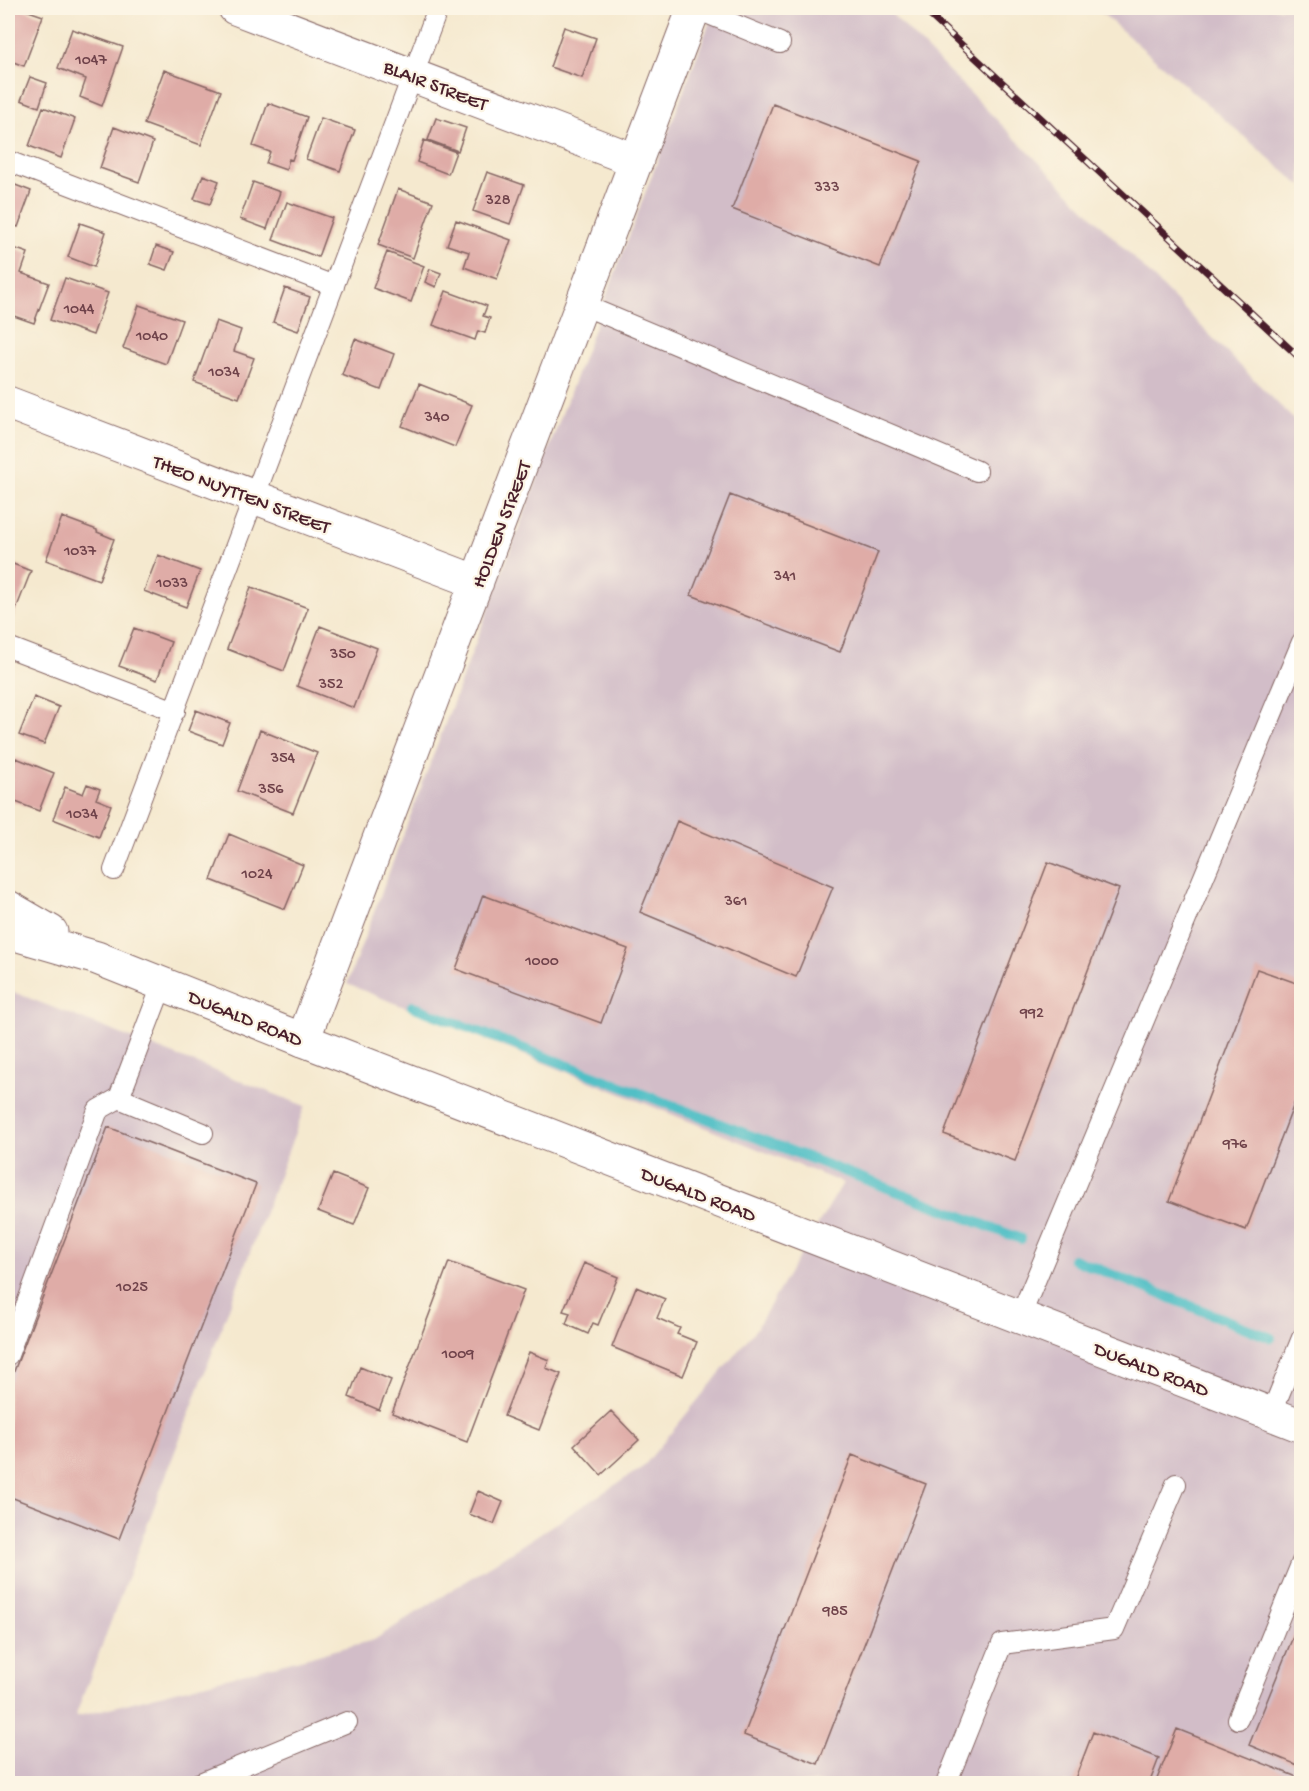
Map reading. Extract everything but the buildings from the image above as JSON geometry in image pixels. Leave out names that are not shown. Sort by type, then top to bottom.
[{"type":"street","name":"BLAIR STREET","points":[[235,8],[637,161]]},
{"type":"street","name":"HOLDEN STREET","points":[[303,1040],[694,8]]},
{"type":"street","name":"THEO NUYTTEN STREET","points":[[8,403],[477,582]]},
{"type":"street","name":"DUGALD ROAD","points":[[8,907],[97,957]]},
{"type":"street","name":"DUGALD ROAD","points":[[8,932],[97,957],[303,1040],[1302,1426]]},
{"type":"lane","points":[[114,870],[438,8]]},
{"type":"lane","points":[[694,8],[780,43]]},
{"type":"lane","points":[[8,161],[334,286]]},
{"type":"lane","points":[[583,305],[977,471]]},
{"type":"lane","points":[[1020,1317],[1302,642]]},
{"type":"lane","points":[[8,647],[175,711]]},
{"type":"lane","points":[[8,1355],[98,1110],[119,1098],[163,983]]},
{"type":"lane","points":[[119,1098],[203,1133]]},
{"type":"lane","points":[[1271,1414],[1302,1338]]},
{"type":"lane","points":[[946,1784],[1002,1644],[1114,1629],[1176,1484]]},
{"type":"lane","points":[[1238,1719],[1300,1571]]},
{"type":"lane","points":[[198,1784],[347,1722]]},
{"type":"shaded area","points":[[715,8],[886,8],[1301,427],[1301,1783],[8,1783],[8,990],[305,1106],[75,1717],[374,1640],[643,1467],[756,1329],[843,1183],[347,984]]},
{"type":"shaded area","points":[[1096,8],[1301,8],[1301,186]]},
{"type":"waterway","points":[[412,1006],[1021,1239]]},
{"type":"waterway","points":[[1073,1259],[1271,1338]]},
{"type":"railway","points":[[922,8],[1302,360]]}]
